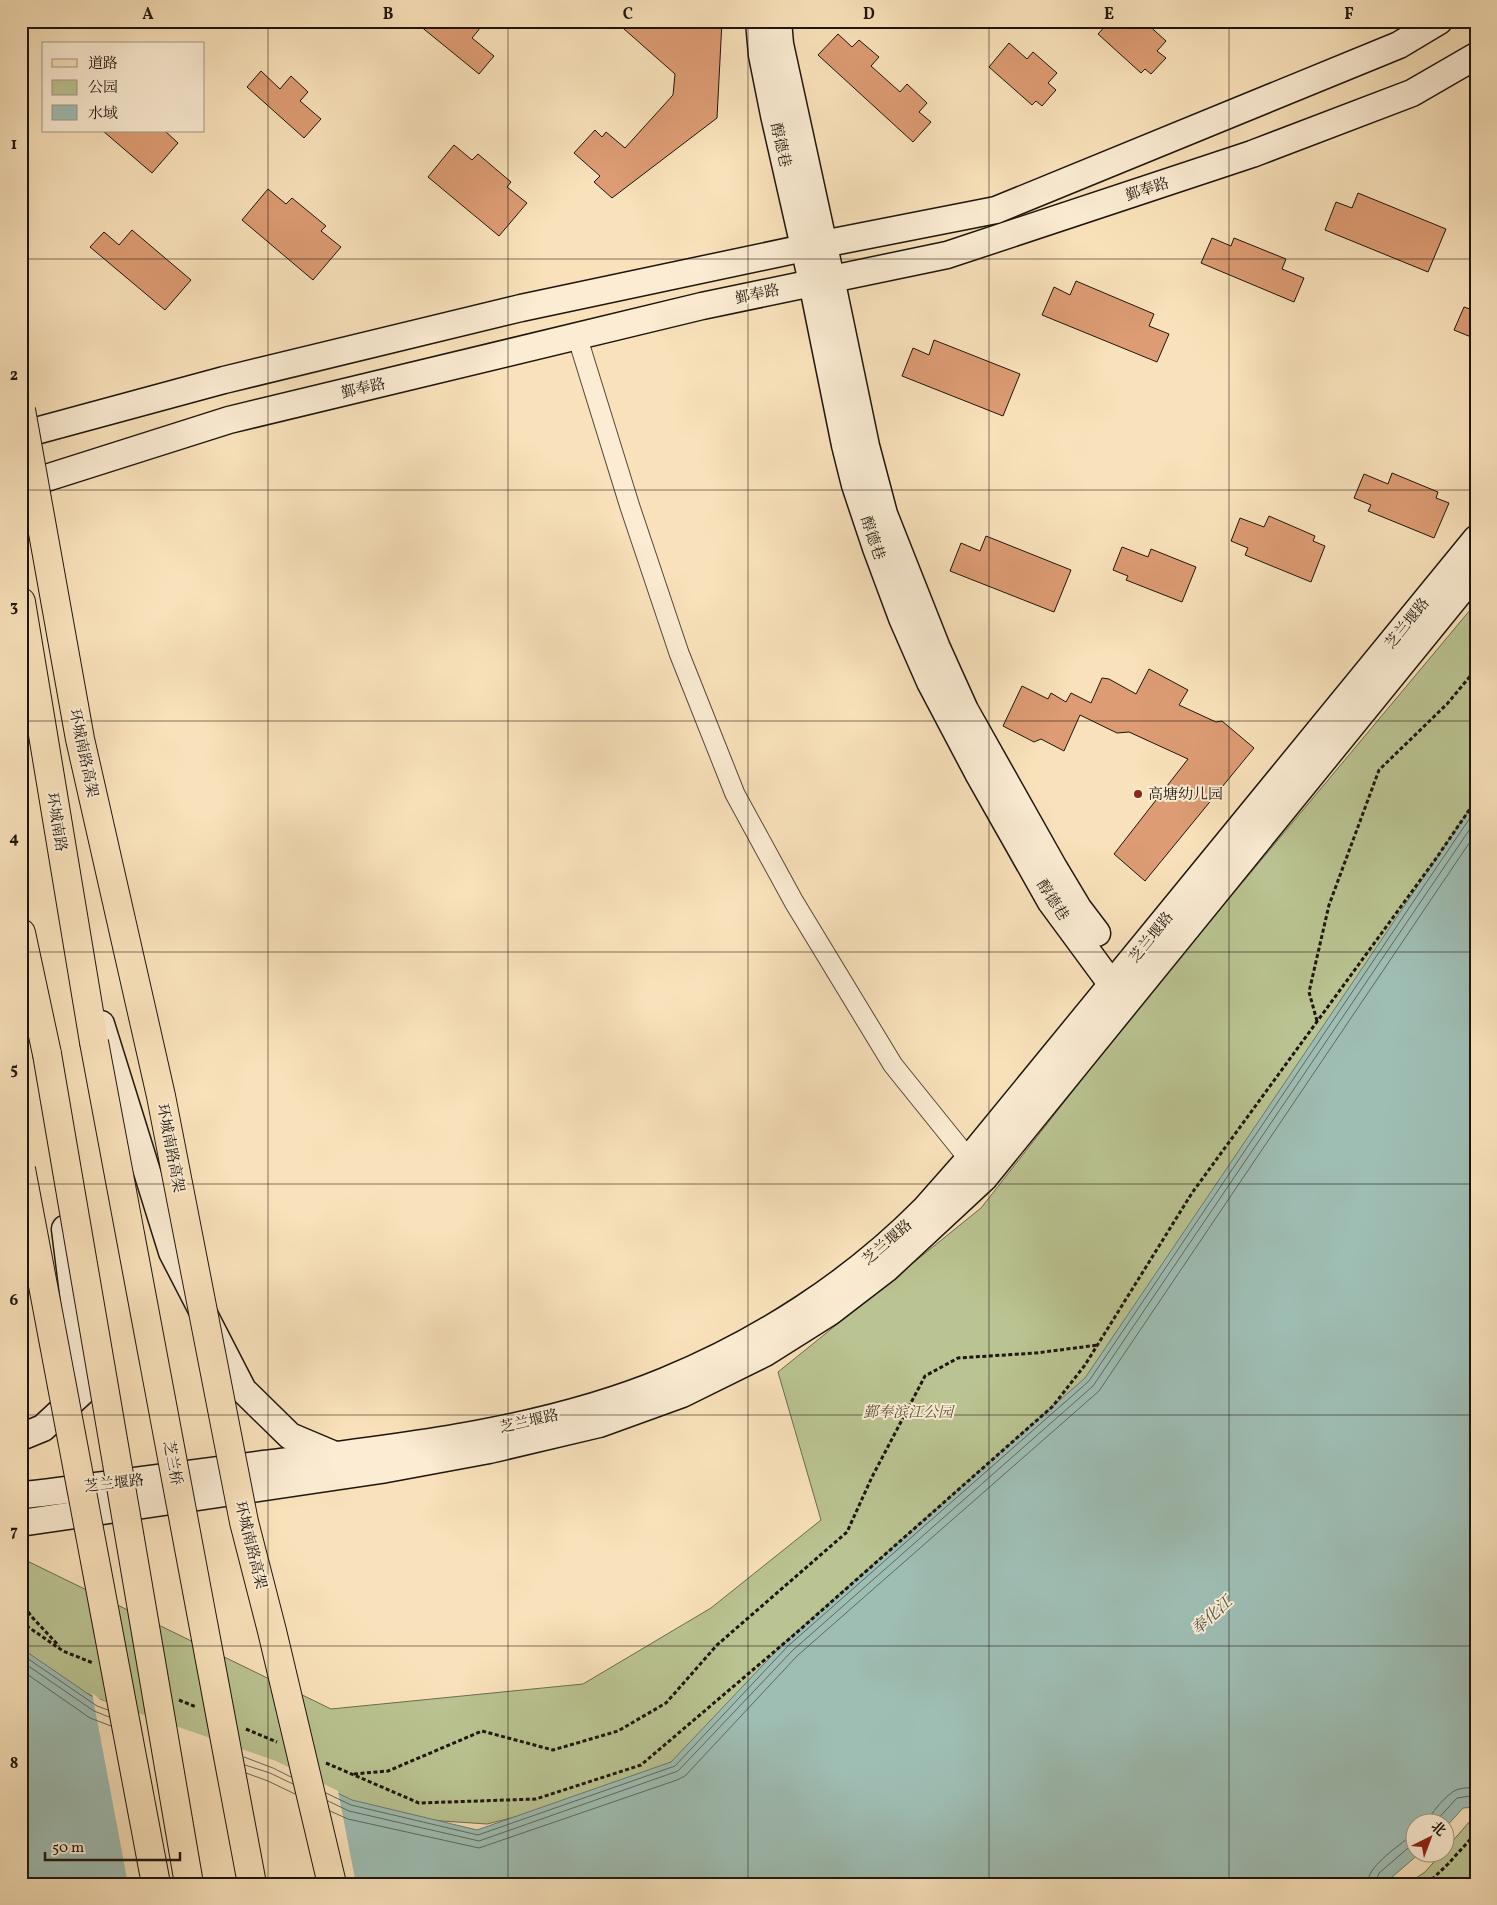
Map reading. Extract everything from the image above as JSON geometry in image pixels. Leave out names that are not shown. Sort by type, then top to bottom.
[{"type":"main road","name":"环城南路高架","points":[[21,410],[80,739],[161,1096],[244,1522],[275,1641],[332,1884]]},
{"type":"main road","name":"环城南路","points":[[21,602],[94,1042]]},
{"type":"main road","points":[[21,933],[47,1054],[190,1884]]},
{"type":"main road","name":"芝兰桥","points":[[94,1042],[252,1884]]},
{"type":"main road","points":[[21,1169],[156,1884]]},
{"type":"street","name":"醇德巷","points":[[758,21],[766,72],[882,506],[901,559],[933,639],[965,710],[1124,987]]},
{"type":"street","name":"醇德巷","points":[[778,21],[780,44],[813,246]]},
{"type":"street","points":[[21,435],[224,380],[521,308],[813,246],[996,210],[1398,45],[1439,21]]},
{"type":"street","name":"鄞奉路","points":[[21,486],[229,420],[577,336],[822,280],[947,255],[1252,154],[1412,93],[1476,56]]},
{"type":"street","points":[[577,336],[630,507],[679,653],[735,794],[794,902],[893,1065],[976,1168]]},
{"type":"street","name":"芝兰堰路","points":[[21,1495],[372,1451],[532,1422],[595,1405],[664,1381],[734,1349],[798,1312],[892,1240],[924,1209],[976,1168],[1016,1140],[1124,987],[1476,539]]},
{"type":"street","name":"芝兰堰路","points":[[1124,987],[1476,572]]},
{"type":"street","points":[[80,958],[172,1252],[216,1338],[243,1390],[290,1436],[335,1455]]},
{"type":"street","points":[[21,1437],[44,1428],[84,1389],[47,1054]]},
{"type":"street","name":"芝兰堰路","points":[[21,1520],[27,1522],[381,1470],[489,1450],[599,1424],[682,1394],[765,1353],[830,1312],[886,1270],[976,1168]]},
{"type":"path","points":[[1317,1021],[1309,992],[1329,905],[1379,770],[1448,704],[1476,669]]},
{"type":"path","points":[[1098,1345],[1036,1353],[958,1358],[925,1376],[872,1477],[847,1532],[717,1645],[666,1703],[626,1727],[553,1750],[482,1731],[388,1771],[353,1774],[420,1802],[536,1799],[641,1765],[795,1634],[1053,1406],[1085,1365],[1098,1345],[1192,1194],[1435,860],[1476,800]]},
{"type":"path","points":[[21,1601],[31,1616],[63,1651],[21,1622]]},
{"type":"path","points":[[1427,1884],[1476,1833]]},
{"type":"green space","name":"鄞奉滨江公园","points":[[1476,603],[1476,816],[1145,1302],[1015,1469],[716,1738],[612,1793],[487,1824],[368,1816],[33,1670],[21,1662],[21,1558],[331,1709],[583,1684],[711,1608],[821,1520],[778,1372],[981,1208],[1145,999]]},
{"type":"green space","points":[[1476,1814],[1476,1884],[1407,1884],[1425,1872],[1434,1862],[1454,1862],[1454,1840]]},
{"type":"water","name":"奉化江","points":[[1476,800],[1476,1807],[1463,1808],[1454,1818],[1454,1812],[1404,1812],[1404,1862],[1410,1862],[1384,1884],[21,1884],[21,1648],[100,1702],[275,1763],[352,1800],[477,1830],[671,1762],[784,1643],[1085,1378]]},
{"type":"pier","points":[[92,1693],[101,1700],[276,1761],[338,1791],[356,1884],[128,1884]]},
{"type":"building","points":[[414,21],[486,21],[472,38],[494,56],[479,74]]},
{"type":"building","points":[[615,21],[722,21],[717,118],[612,198],[594,182],[600,176],[574,153],[595,130],[602,137],[606,132],[625,148],[673,95],[675,74]]},
{"type":"building","points":[[1110,21],[1144,21],[1166,41],[1157,51],[1166,58],[1151,74],[1145,69],[1141,73],[1098,34]]},
{"type":"building","points":[[838,34],[852,47],[859,40],[879,57],[871,66],[900,92],[907,84],[927,103],[919,112],[931,122],[913,142],[818,55]]},
{"type":"building","points":[[1009,43],[1027,59],[1033,52],[1057,73],[1048,83],[1056,90],[1042,106],[1036,101],[1032,105],[989,67]]},
{"type":"building","points":[[261,71],[280,89],[291,76],[308,92],[300,101],[321,119],[304,138],[247,87]]},
{"type":"building","points":[[104,132],[166,132],[178,143],[152,173]]},
{"type":"building","points":[[454,145],[472,160],[478,154],[511,182],[507,187],[527,203],[499,236],[428,177]]},
{"type":"building","points":[[268,189],[286,204],[292,198],[326,226],[321,231],[341,247],[313,280],[242,220]]},
{"type":"building","points":[[1358,193],[1446,229],[1428,272],[1325,230],[1336,202],[1352,208]]},
{"type":"building","points":[[132,230],[191,280],[165,310],[90,247],[104,232],[119,245]]},
{"type":"building","points":[[1212,238],[1231,246],[1234,238],[1286,259],[1282,269],[1304,278],[1294,302],[1201,263]]},
{"type":"building","points":[[1076,281],[1154,314],[1149,326],[1169,334],[1157,362],[1042,315],[1054,287],[1070,295]]},
{"type":"building","points":[[1464,307],[1476,311],[1476,339],[1454,330]]},
{"type":"building","points":[[934,340],[1020,374],[1003,416],[902,376],[913,348],[929,355]]},
{"type":"building","points":[[1392,473],[1438,492],[1436,498],[1449,503],[1434,538],[1368,511],[1371,505],[1354,498],[1364,474],[1388,484]]},
{"type":"building","points":[[1269,516],[1315,536],[1313,541],[1325,546],[1311,582],[1245,555],[1248,548],[1231,541],[1240,518],[1264,527]]},
{"type":"building","points":[[986,536],[1071,570],[1054,612],[950,571],[961,543],[980,551]]},
{"type":"building","points":[[1122,547],[1148,557],[1151,549],[1196,567],[1182,602],[1126,580],[1128,576],[1113,570]]},
{"type":"building","points":[[1149,669],[1188,690],[1179,705],[1216,722],[1222,721],[1254,748],[1145,881],[1114,854],[1188,759],[1129,732],[1117,733],[1080,715],[1064,751],[1041,739],[1034,742],[1003,726],[1022,686],[1048,699],[1051,693],[1066,702],[1071,693],[1091,703],[1102,678],[1109,679],[1136,694]]},
{"type":"place","name":"高塘幼儿园","points":[[1138,794]]}]
